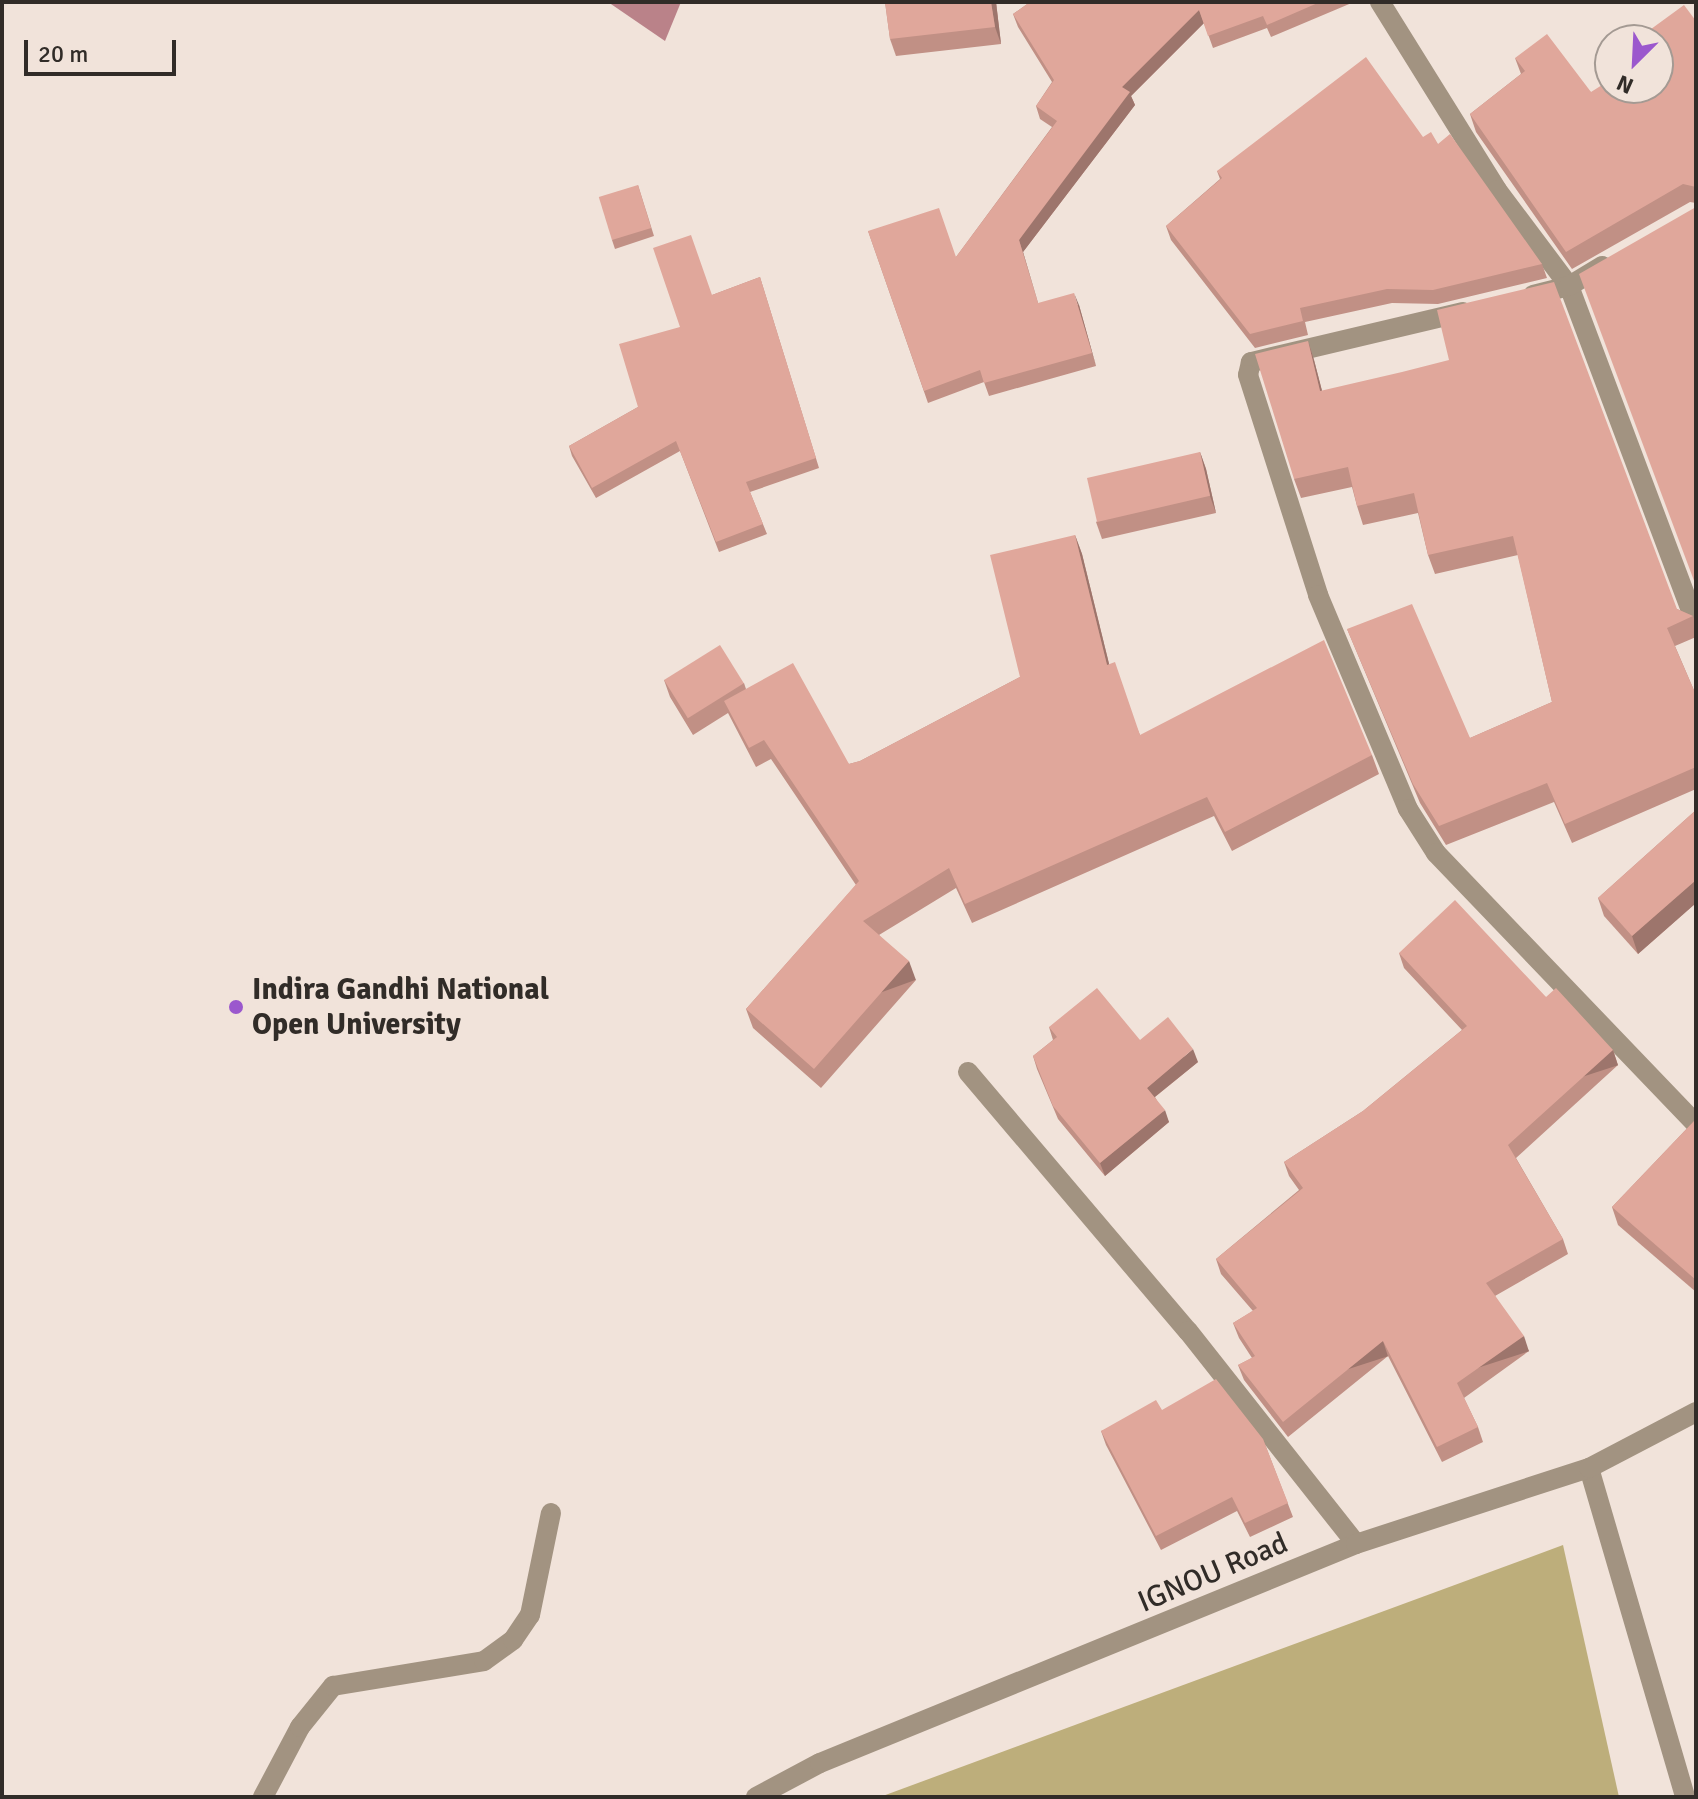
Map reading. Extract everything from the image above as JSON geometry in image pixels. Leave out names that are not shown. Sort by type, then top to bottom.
[{"type":"street","points":[[1380,2],[1497,190],[1569,286],[1696,623]]},
{"type":"street","points":[[1622,255],[1569,286],[1251,362],[1248,375],[1318,595],[1408,809],[1436,853],[1696,1124]]},
{"type":"street","points":[[968,1072],[1188,1331],[1356,1544]]},
{"type":"street","name":"IGNOU Road","points":[[756,1797],[820,1763],[1356,1544],[1589,1468],[1696,1412]]},
{"type":"street","points":[[1589,1468],[1685,1797]]},
{"type":"street","points":[[263,1797],[300,1727],[333,1686],[484,1661],[513,1640],[530,1615],[551,1513]]},
{"type":"shaded area","points":[[608,2],[681,2],[665,41]]},
{"type":"shaded area","points":[[1563,1545],[1619,1797],[880,1797]]},
{"type":"building","points":[[885,2],[991,2],[995,27],[890,39]]},
{"type":"building","points":[[1030,2],[1320,2],[1267,25],[1263,16],[1208,36],[1199,10],[1122,87],[1130,92],[1019,240],[1038,303],[1074,293],[1092,353],[984,383],[980,370],[924,391],[868,231],[939,208],[956,257],[1057,121],[1036,106],[1054,80],[1013,14]]},
{"type":"building","points":[[1684,5],[1696,21],[1696,187],[1683,184],[1566,252],[1470,114],[1525,71],[1515,58],[1547,34],[1591,92],[1594,90],[1594,104],[1674,104],[1674,24],[1658,24]]},
{"type":"building","points":[[1366,57],[1423,137],[1431,132],[1438,144],[1450,134],[1542,264],[1433,290],[1387,289],[1300,308],[1303,321],[1250,334],[1166,226],[1222,178],[1217,171]]},
{"type":"building","points":[[638,185],[651,228],[612,240],[599,197]]},
{"type":"building","points":[[1696,207],[1696,586],[1579,274]]},
{"type":"building","points":[[691,235],[712,295],[760,277],[816,458],[746,482],[763,524],[716,542],[676,441],[592,488],[569,446],[638,407],[619,344],[680,327],[653,248]]},
{"type":"building","points":[[1554,282],[1677,609],[1693,616],[1667,628],[1696,695],[1696,767],[1565,824],[1547,783],[1439,826],[1413,784],[1347,629],[1412,604],[1470,738],[1552,702],[1513,536],[1428,555],[1414,493],[1357,506],[1348,467],[1294,479],[1255,354],[1308,341],[1320,391],[1402,372],[1449,360],[1437,310]]},
{"type":"building","points":[[1200,452],[1210,496],[1097,522],[1087,478]]},
{"type":"building","points":[[1075,535],[1107,665],[1115,662],[1140,735],[1324,640],[1372,755],[1225,832],[1207,797],[965,904],[949,868],[863,921],[909,961],[814,1069],[746,1009],[859,881],[764,740],[749,748],[724,701],[793,663],[849,764],[860,761],[1020,677],[990,555]]},
{"type":"building","points":[[720,645],[744,683],[688,718],[664,680]]},
{"type":"building","points":[[1696,810],[1696,880],[1632,936],[1598,898]]},
{"type":"building","points":[[1455,900],[1546,997],[1556,988],[1613,1050],[1508,1145],[1563,1239],[1486,1283],[1524,1336],[1457,1383],[1478,1427],[1437,1447],[1383,1341],[1283,1422],[1238,1365],[1255,1356],[1233,1323],[1257,1308],[1216,1259],[1303,1188],[1284,1162],[1363,1111],[1467,1026],[1399,953]]},
{"type":"building","points":[[1097,988],[1140,1040],[1168,1017],[1193,1049],[1147,1088],[1165,1110],[1100,1163],[1053,1106],[1033,1056],[1057,1037],[1049,1027]]},
{"type":"building","points":[[1696,1119],[1696,1280],[1612,1207]]},
{"type":"building","points":[[1216,1379],[1263,1439],[1288,1503],[1245,1523],[1232,1497],[1156,1536],[1101,1431],[1156,1400],[1162,1410]]},
{"type":"place","name":"Indira Gandhi National Open University","points":[[236,1007]]}]
